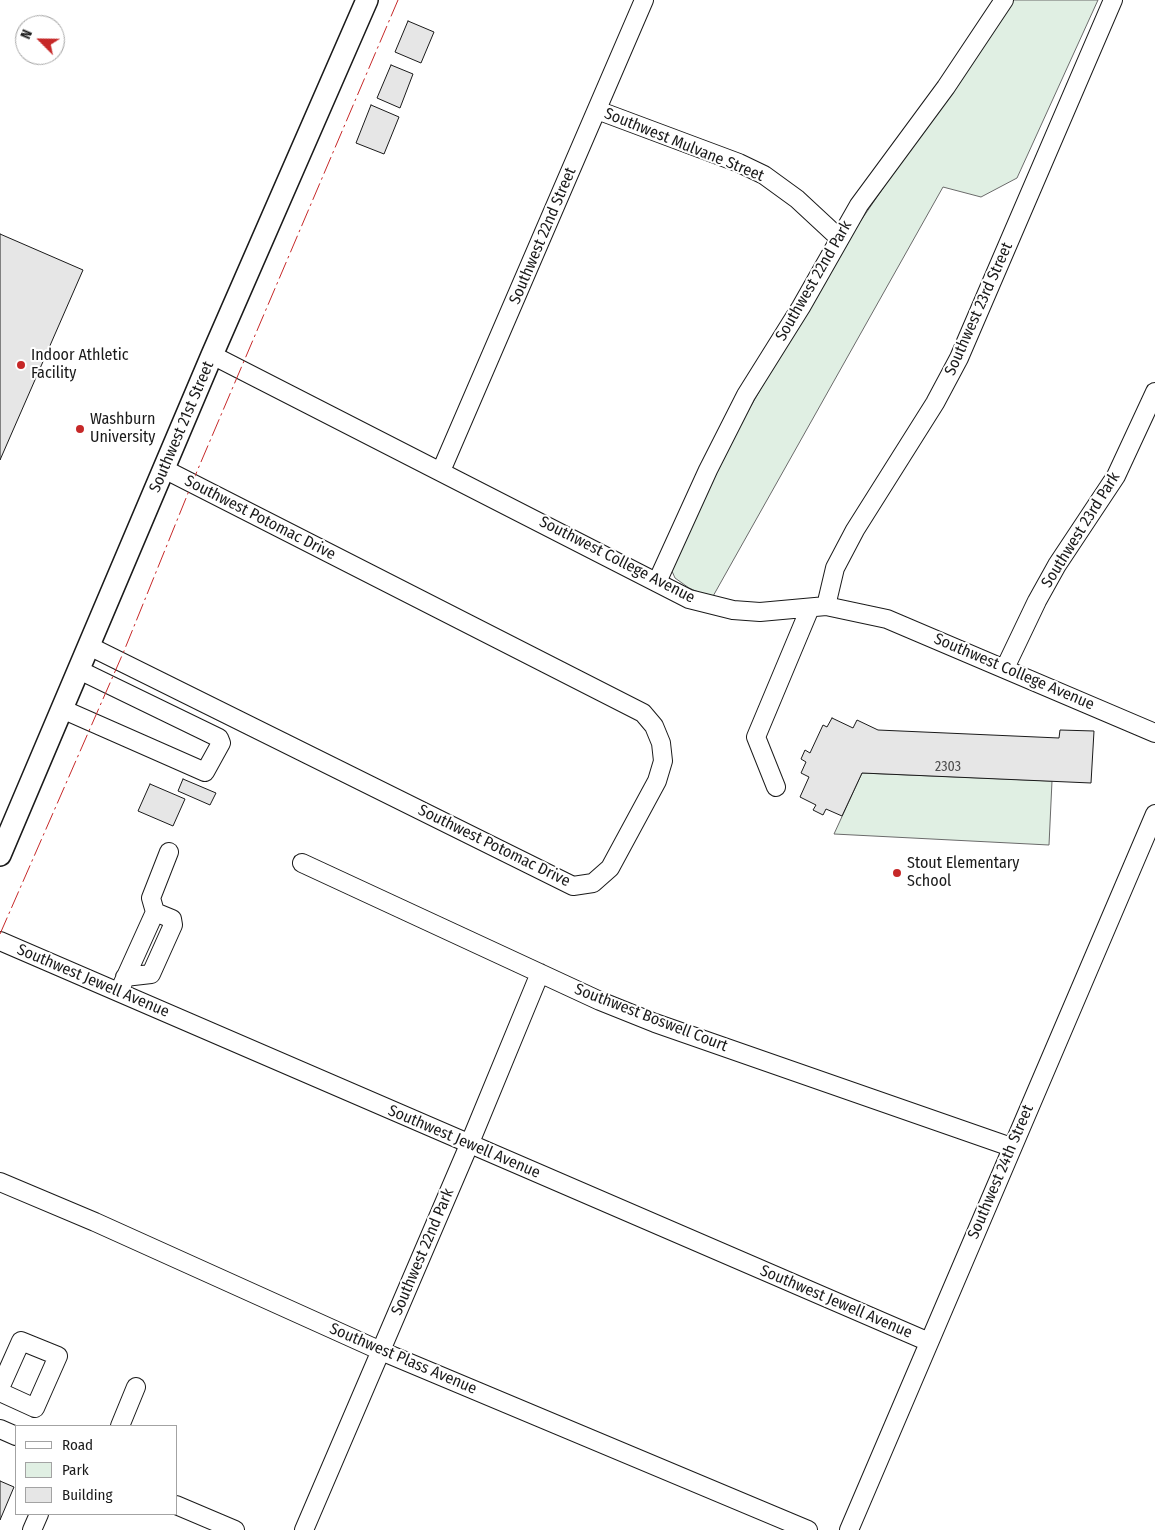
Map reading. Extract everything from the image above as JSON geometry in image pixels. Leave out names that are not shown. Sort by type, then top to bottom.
[{"type":"main road","name":"Southwest 21st Street","points":[[0,855],[212,355],[367,0]]},
{"type":"street","name":"Southwest 22nd Street","points":[[441,471],[644,0]]},
{"type":"street","name":"Southwest 22nd Park","points":[[657,582],[708,470],[746,395],[801,308],[839,238],[863,198],[946,86],[1004,0]]},
{"type":"street","name":"Southwest 23rd Street","points":[[776,786],[756,737],[835,568],[855,530],[935,403],[959,358],[1113,0]]},
{"type":"street","name":"Southwest Mulvane Street","points":[[597,110],[739,163],[764,175],[798,199],[839,238]]},
{"type":"street","name":"Southwest College Avenue","points":[[212,355],[690,599],[733,610],[760,612],[818,607],[887,619],[1155,733]]},
{"type":"street","name":"Southwest 23rd Park","points":[[1005,668],[1037,601],[1057,565],[1116,476],[1155,392]]},
{"type":"street","name":"Southwest Potomac Drive","points":[[89,646],[574,886],[592,883],[610,868],[657,781],[663,761],[661,743],[654,726],[642,713],[164,469]]},
{"type":"street","points":[[62,709],[205,772],[220,744],[218,738],[78,670]]},
{"type":"street","name":"Southwest 24th Street","points":[[849,1530],[1155,814]]},
{"type":"street","points":[[122,985],[156,912],[151,898],[169,852]]},
{"type":"street","name":"Southwest Boswell Court","points":[[302,864],[540,973],[655,1023],[1012,1147]]},
{"type":"street","name":"Southwest Jewell Avenue","points":[[0,941],[122,985],[469,1145],[929,1342]]},
{"type":"street","name":"Southwest 22nd Park","points":[[304,1530],[469,1145],[540,973]]},
{"type":"street","name":"Southwest Plass Avenue","points":[[0,1182],[95,1222],[381,1351],[808,1530]]},
{"type":"street","points":[[0,1388],[21,1341],[58,1356],[36,1408],[0,1392]]},
{"type":"street","points":[[120,1425],[136,1387]]},
{"type":"street","points":[[0,1429],[15,1436]]},
{"type":"street","points":[[178,1506],[234,1530]]},
{"type":"street","points":[[32,1530],[39,1515]]},
{"type":"green space","points":[[1012,0],[1098,0],[1017,178],[981,197],[943,187],[712,598],[689,588],[675,578],[671,569],[737,430],[842,248]]},
{"type":"green space","points":[[862,773],[1052,781],[1049,845],[834,834]]},
{"type":"building","points":[[408,21],[434,32],[421,63],[395,52]]},
{"type":"building","points":[[391,65],[413,74],[400,108],[377,98]]},
{"type":"building","points":[[371,105],[399,117],[384,154],[356,143]]},
{"type":"building","name":"Indoor Athletic Facility","points":[[0,234],[83,270],[0,460]]},
{"type":"building","points":[[832,718],[853,728],[857,720],[878,730],[1059,738],[1060,730],[1094,731],[1091,783],[862,773],[842,816],[826,809],[823,815],[813,810],[816,805],[800,797],[809,777],[801,773],[806,762],[801,759],[805,750],[810,753],[823,725],[827,727]]},
{"type":"building","points":[[183,779],[216,793],[210,805],[178,791]]},
{"type":"building","points":[[150,784],[185,799],[173,826],[138,811]]},
{"type":"building","points":[[0,1481],[14,1487],[0,1520]]},
{"type":"power","points":[[0,934],[124,651],[195,476],[398,0]]},
{"type":"place","name":"Indoor Athletic Facility","points":[[21,365]]},
{"type":"place","name":"Washburn University","points":[[80,429]]},
{"type":"place","name":"Stout Elementary School","points":[[897,873]]}]
